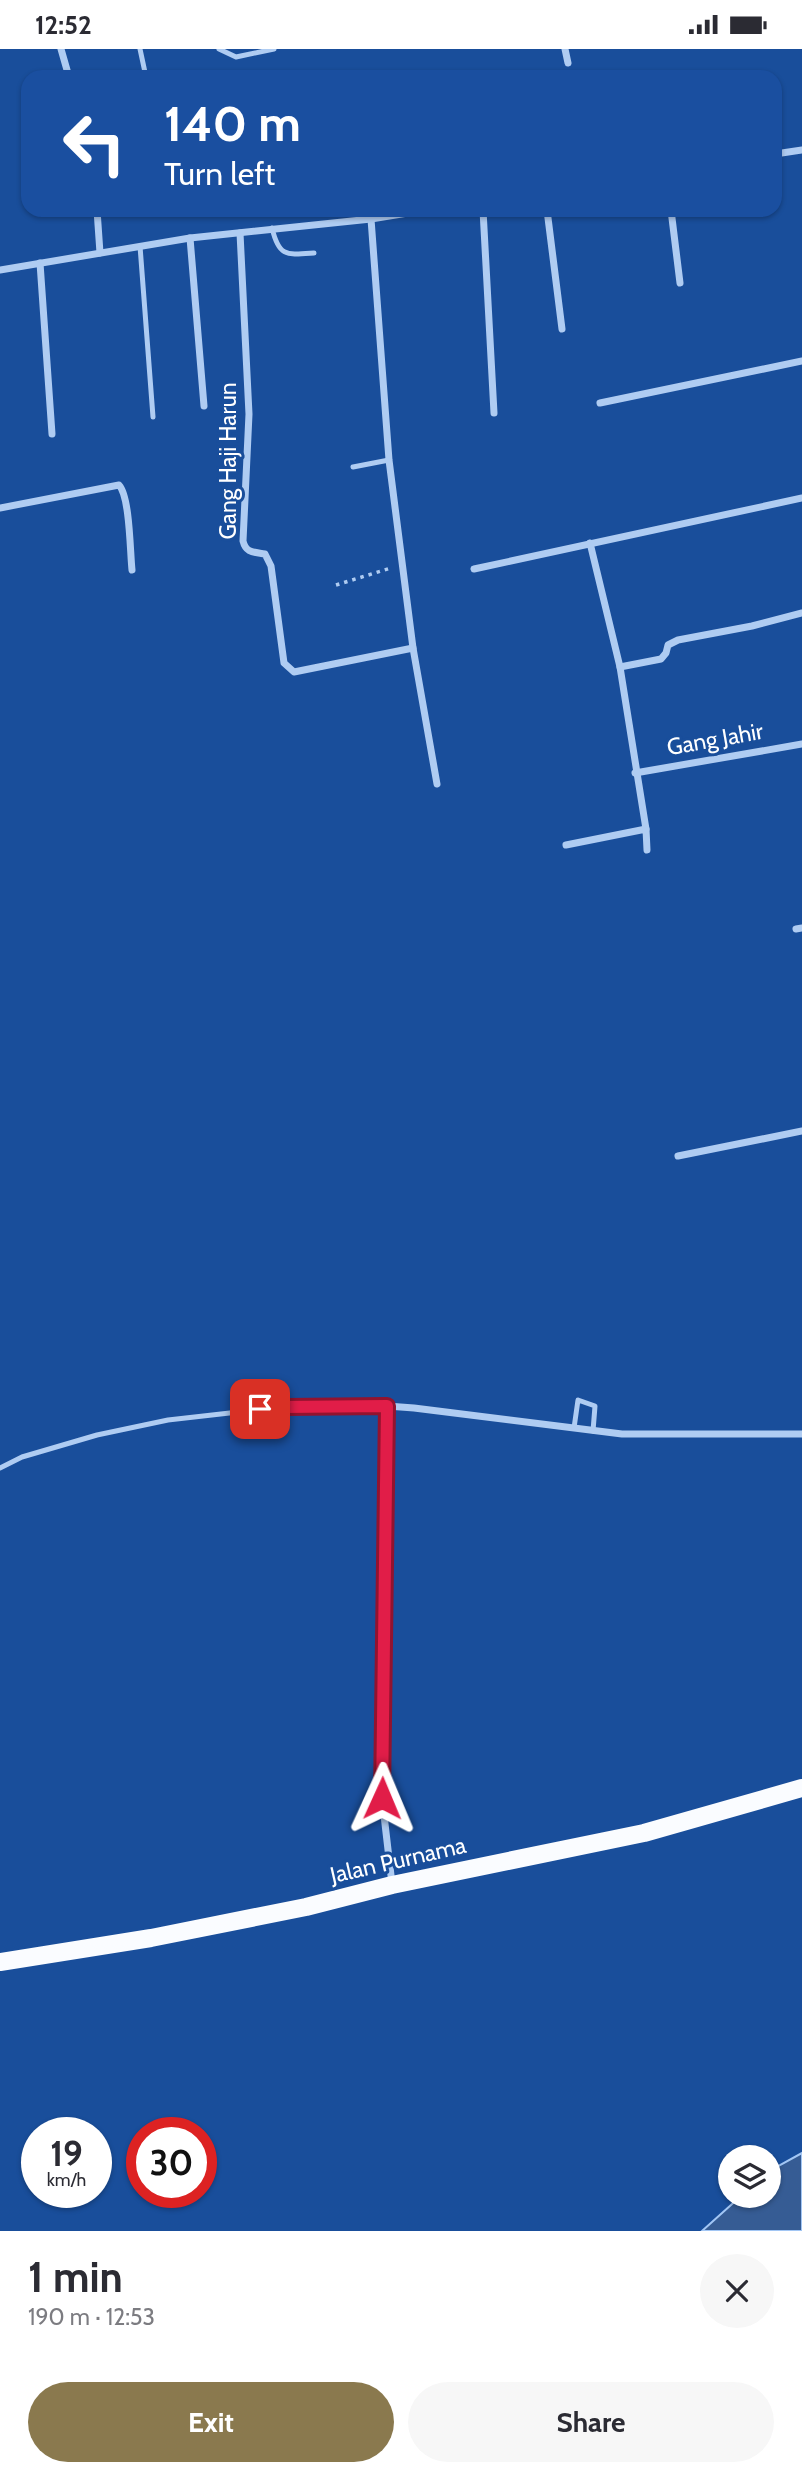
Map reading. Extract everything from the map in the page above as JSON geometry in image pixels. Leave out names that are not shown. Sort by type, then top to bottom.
[{"type":"main road","name":"Jalan Purnama","points":[[0,1962],[151,1938],[306,1907],[392,1885],[644,1833],[802,1788]]},
{"type":"street","points":[[61,49],[67,70]]},
{"type":"street","points":[[565,49],[568,63]]},
{"type":"street","points":[[782,153],[802,150]]},
{"type":"street","points":[[97,217],[100,253]]},
{"type":"street","points":[[0,270],[190,238],[383,217]]},
{"type":"street","points":[[483,217],[494,413]]},
{"type":"street","points":[[548,217],[562,329]]},
{"type":"street","points":[[672,217],[680,283]]},
{"type":"street","points":[[371,219],[389,460],[413,647],[437,784]]},
{"type":"street","name":"Gang Haji Harun","points":[[240,233],[249,414],[243,541],[244,548],[249,552],[265,554],[268,558],[284,663],[294,672],[413,647]]},
{"type":"street","points":[[190,238],[204,406]]},
{"type":"street","points":[[40,263],[52,434]]},
{"type":"street","points":[[600,403],[802,361]]},
{"type":"street","points":[[0,508],[119,485],[123,489],[126,507],[132,570]]},
{"type":"street","points":[[474,569],[802,498]]},
{"type":"street","points":[[590,543],[620,667],[647,850]]},
{"type":"street","points":[[620,667],[661,659],[668,645],[678,640],[802,613]]},
{"type":"street","name":"Gang Jahir","points":[[635,773],[802,744]]},
{"type":"street","points":[[566,845],[646,829]]},
{"type":"street","points":[[678,1156],[802,1131]]},
{"type":"street","points":[[392,1885],[382,1798],[387,1406],[622,1434],[802,1434]]},
{"type":"lane","points":[[140,49],[144,70]]},
{"type":"lane","points":[[219,49],[236,57],[274,49]]},
{"type":"lane","points":[[272,228],[275,243],[282,252],[288,255],[314,253]]},
{"type":"lane","points":[[140,246],[153,418]]},
{"type":"lane","points":[[353,467],[389,460]]},
{"type":"lane","points":[[574,1428],[578,1400],[595,1406],[593,1431]]},
{"type":"lane","points":[[0,1468],[22,1457],[85,1439],[168,1420],[284,1407],[387,1406]]},
{"type":"path","points":[[336,585],[403,565]]},
{"type":"water","points":[[802,2153],[802,2231],[702,2231],[728,2208],[781,2208],[781,2164]]},
{"type":"route","points":[[260,1409],[387,1406],[382,1798]]}]
